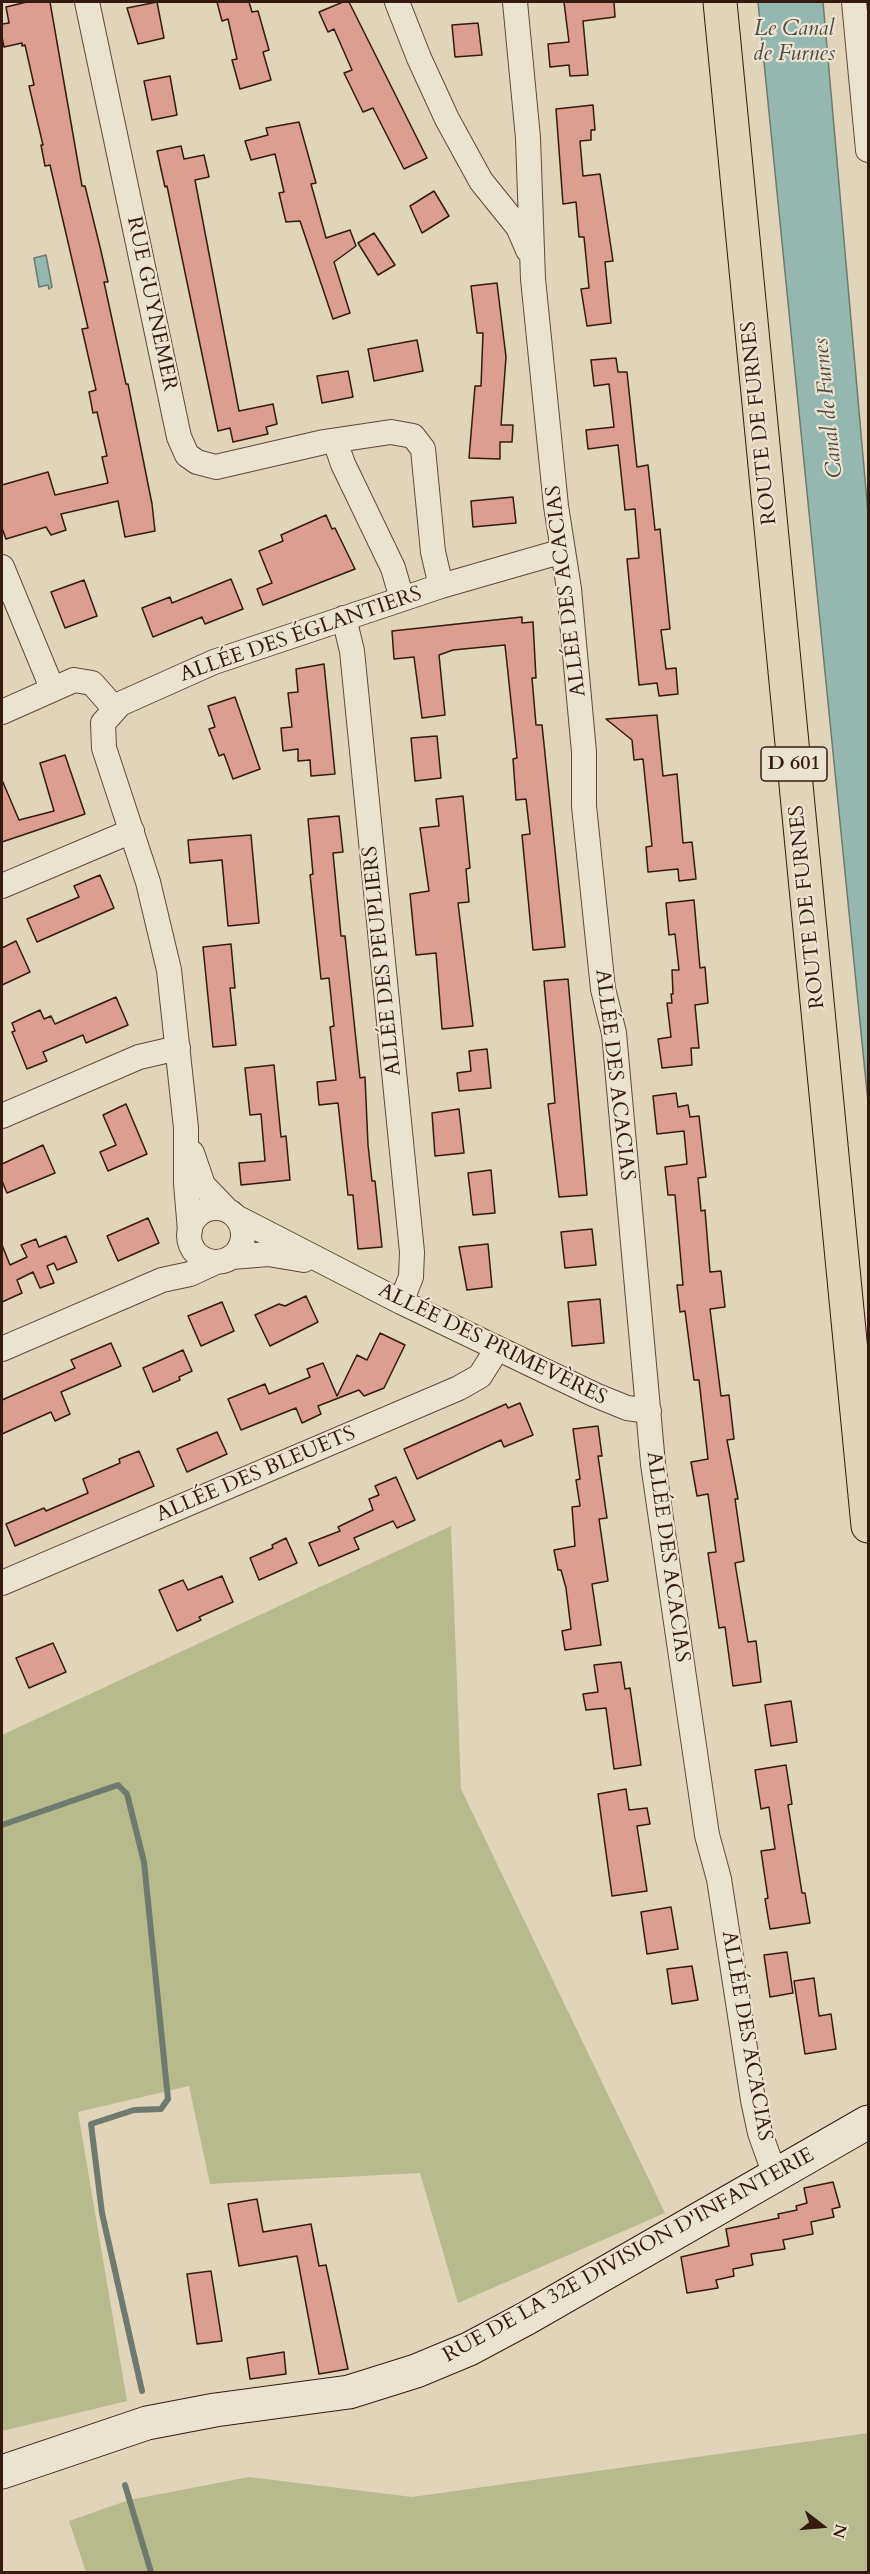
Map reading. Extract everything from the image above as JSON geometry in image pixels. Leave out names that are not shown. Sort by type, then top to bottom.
[{"type":"main road","name":"ROUTE DE FURNES","points":[[720,2],[868,1526]]},
{"type":"main road","name":"RUE DE LA 32E DIVISION D'INFANTERIE","points":[[2,2472],[147,2423],[216,2410],[349,2392],[401,2378],[460,2353],[504,2330],[868,2122]]},
{"type":"street","name":"RUE GUYNEMER","points":[[87,2],[179,437],[187,455],[197,462],[216,467],[335,441]]},
{"type":"street","points":[[398,2],[438,101],[465,152],[490,193],[518,227],[528,249],[533,279]]},
{"type":"street","name":"ALLÉE DES ACACIAS","points":[[515,2],[528,138],[533,279],[584,752],[584,806],[603,989],[614,1033],[653,1464],[707,1834],[719,1879],[753,2100],[760,2133],[775,2175]]},
{"type":"street","points":[[854,2],[868,150]]},
{"type":"street","points":[[490,193],[501,198],[514,198],[529,187]]},
{"type":"street","points":[[402,599],[393,568],[342,464],[335,441],[397,432],[417,439],[424,456],[433,552],[441,586]]},
{"type":"street","name":"ALLÉE DES ÉGLANTIERS","points":[[114,708],[208,665],[441,586],[563,551]]},
{"type":"street","points":[[2,567],[52,688]]},
{"type":"street","name":"ALLÉE DES PEUPLIERS","points":[[344,618],[353,661],[412,1252],[411,1277],[401,1302]]},
{"type":"street","points":[[2,712],[69,681],[85,681],[100,690],[114,708],[103,723],[102,735],[165,950],[186,1128],[186,1184],[190,1237],[200,1256],[224,1259]]},
{"type":"street","points":[[2,886],[132,831]]},
{"type":"street","points":[[2,1116],[139,1057],[178,1048]]},
{"type":"street","name":"ALLÉE DES PRIMEVÈRES","points":[[186,1128],[200,1179],[209,1193],[232,1214],[338,1271],[497,1349],[608,1401],[649,1412]]},
{"type":"street","points":[[2,1349],[162,1280],[190,1274],[224,1259],[239,1249],[243,1239],[242,1228],[232,1214],[213,1208],[195,1218],[182,1264],[162,1280]]},
{"type":"street","name":"ALLÉE DES PRIMEVÈRES","points":[[224,1259],[277,1255],[338,1271]]},
{"type":"street","name":"ALLÉE DES BLEUETS","points":[[2,1584],[459,1388],[480,1376],[497,1349]]},
{"type":"green space","points":[[451,1526],[461,1789],[665,2213],[458,2303],[420,2173],[210,2184],[189,2086],[78,2112],[127,2401],[2,2431],[2,1735]]},
{"type":"green space","points":[[868,2433],[868,2572],[86,2572],[69,2521],[129,2500],[249,2477],[412,2497]]},
{"type":"water","name":"Le Canal de Furnes","points":[[758,2],[823,2],[868,513],[868,1102]]},
{"type":"water","points":[[46,255],[52,287],[49,289],[48,285],[39,287],[34,258]]},
{"type":"building","points":[[27,2],[50,2],[82,186],[85,186],[108,282],[104,282],[126,384],[128,384],[152,504],[155,531],[125,537],[118,501],[61,514],[66,530],[51,535],[46,527],[6,539],[2,528],[2,485],[48,472],[55,495],[108,483],[102,457],[107,456],[97,412],[93,413],[89,392],[96,390],[82,329],[88,328],[50,165],[45,166],[41,145],[43,145],[29,86],[34,85],[25,45],[22,46],[22,43],[4,47],[2,37],[2,24],[9,23],[6,7]]},
{"type":"building","points":[[157,2],[164,38],[138,44],[127,8]]},
{"type":"building","points":[[217,2],[249,2],[252,12],[258,11],[269,50],[263,52],[271,80],[240,89],[232,60],[237,59],[228,19],[222,21]]},
{"type":"building","points":[[343,2],[349,2],[427,158],[404,169],[373,108],[363,112],[344,73],[352,70],[334,29],[328,32],[319,12]]},
{"type":"building","points":[[564,2],[614,2],[615,17],[583,21],[588,75],[570,76],[569,65],[550,67],[548,44],[569,42]]},
{"type":"building","points":[[478,23],[482,55],[455,57],[452,25]]},
{"type":"building","points":[[170,76],[177,115],[152,120],[144,81]]},
{"type":"building","points":[[593,105],[595,130],[591,130],[591,140],[580,141],[583,176],[600,174],[613,261],[605,262],[611,323],[587,326],[581,289],[589,288],[584,237],[579,237],[576,202],[563,204],[556,109]]},
{"type":"building","points":[[299,122],[316,183],[311,184],[326,238],[350,230],[356,246],[334,262],[350,313],[333,319],[300,221],[286,222],[279,193],[284,192],[275,154],[251,160],[245,141],[268,135],[266,128]]},
{"type":"building","points":[[181,146],[184,159],[204,155],[209,177],[195,180],[239,411],[273,404],[277,424],[266,427],[268,434],[233,442],[230,428],[218,431],[167,186],[165,187],[157,151]]},
{"type":"building","points":[[434,191],[449,216],[422,233],[410,206]]},
{"type":"building","points":[[374,233],[395,265],[378,275],[358,243]]},
{"type":"building","points":[[497,283],[506,357],[501,425],[513,425],[512,442],[500,442],[500,459],[469,458],[475,386],[481,386],[483,333],[477,333],[471,286]]},
{"type":"building","points":[[417,340],[423,371],[374,381],[368,349]]},
{"type":"building","points":[[616,358],[618,372],[627,372],[637,467],[648,465],[655,530],[660,529],[670,629],[661,630],[666,669],[676,668],[678,694],[659,696],[657,683],[639,685],[627,559],[639,558],[635,509],[625,510],[618,445],[588,449],[586,430],[614,427],[609,384],[594,386],[591,360]]},
{"type":"building","points":[[348,371],[353,397],[322,403],[317,376]]},
{"type":"building","points":[[513,497],[516,523],[473,527],[471,501]]},
{"type":"building","points":[[326,515],[355,569],[263,605],[257,589],[272,583],[259,551],[283,541],[281,535]]},
{"type":"building","points":[[231,579],[243,609],[205,624],[202,617],[153,637],[142,608],[170,597],[172,603]]},
{"type":"building","points":[[84,580],[97,616],[65,628],[51,592]]},
{"type":"building","points":[[522,617],[522,623],[533,622],[536,678],[532,678],[536,725],[542,725],[565,947],[533,950],[522,835],[530,834],[526,799],[516,800],[513,759],[517,758],[505,645],[453,650],[439,655],[445,715],[422,718],[414,657],[394,659],[392,631]]},
{"type":"building","points":[[324,664],[335,774],[311,776],[310,760],[298,761],[298,749],[283,751],[281,728],[292,727],[288,693],[298,692],[296,669]]},
{"type":"building","points":[[235,697],[260,769],[233,779],[224,754],[219,756],[209,729],[215,727],[208,706]]},
{"type":"building","points":[[657,715],[663,776],[677,774],[683,843],[692,842],[696,879],[679,881],[678,869],[648,872],[646,847],[652,846],[643,759],[634,760],[632,740],[606,719]]},
{"type":"building","points":[[437,736],[441,778],[415,781],[411,738]]},
{"type":"building","points":[[65,755],[85,814],[2,842],[2,780],[19,820],[54,811],[40,763]]},
{"type":"building","points":[[463,796],[470,868],[466,869],[469,902],[458,903],[473,1026],[442,1029],[436,953],[416,955],[410,894],[429,891],[420,828],[439,826],[436,799]]},
{"type":"building","points":[[339,816],[343,852],[333,853],[341,936],[345,936],[360,1078],[365,1077],[368,1145],[372,1181],[375,1181],[382,1247],[358,1249],[353,1195],[348,1195],[338,1103],[319,1105],[317,1082],[336,1080],[330,1027],[334,1026],[329,978],[321,979],[310,875],[313,874],[308,819]]},
{"type":"building","points":[[251,835],[259,923],[228,926],[222,860],[190,863],[188,840]]},
{"type":"building","points":[[100,875],[114,908],[37,942],[27,919],[79,897],[74,886]]},
{"type":"building","points":[[694,900],[700,968],[705,967],[708,1003],[695,1005],[699,1048],[691,1048],[692,1065],[662,1068],[658,1039],[671,1037],[667,1003],[672,1003],[672,970],[679,970],[675,934],[669,935],[666,903]]},
{"type":"building","points":[[16,941],[30,972],[2,985],[2,948]]},
{"type":"building","points":[[231,944],[235,988],[230,988],[236,1045],[213,1047],[203,947]]},
{"type":"building","points":[[568,979],[587,1195],[559,1197],[548,1104],[555,1103],[544,981]]},
{"type":"building","points":[[116,997],[128,1025],[86,1043],[83,1035],[43,1052],[47,1061],[27,1069],[12,1032],[15,1031],[12,1023],[40,1010],[44,1019],[51,1016],[55,1024]]},
{"type":"building","points":[[487,1049],[491,1088],[459,1091],[457,1073],[471,1071],[469,1051]]},
{"type":"building","points":[[274,1065],[281,1137],[286,1136],[290,1180],[241,1185],[239,1163],[265,1161],[261,1114],[250,1115],[245,1068]]},
{"type":"building","points":[[676,1093],[678,1107],[688,1105],[690,1117],[699,1116],[706,1177],[698,1178],[701,1211],[705,1210],[710,1272],[721,1271],[725,1307],[710,1309],[721,1396],[729,1395],[734,1439],[727,1440],[738,1499],[735,1499],[744,1561],[735,1563],[748,1642],[756,1641],[761,1682],[733,1686],[725,1627],[719,1628],[708,1553],[716,1552],[708,1494],[697,1496],[691,1462],[708,1459],[699,1380],[694,1380],[685,1311],[680,1312],[677,1285],[683,1285],[675,1195],[668,1195],[665,1167],[687,1164],[684,1131],[657,1134],[653,1096]]},
{"type":"building","points":[[126,1104],[147,1154],[108,1171],[100,1152],[116,1145],[103,1115]]},
{"type":"building","points":[[459,1109],[464,1153],[435,1156],[432,1113]]},
{"type":"building","points":[[43,1145],[55,1173],[7,1193],[2,1181],[2,1164]]},
{"type":"building","points":[[491,1170],[495,1213],[473,1215],[468,1173]]},
{"type":"building","points":[[148,1218],[159,1243],[118,1261],[107,1236]]},
{"type":"building","points":[[592,1229],[596,1265],[565,1268],[561,1232]]},
{"type":"building","points":[[66,1236],[77,1262],[57,1270],[54,1263],[47,1266],[54,1283],[40,1288],[33,1272],[17,1280],[22,1293],[2,1302],[2,1245],[10,1265],[27,1257],[21,1245],[36,1239],[39,1247]]},
{"type":"building","points":[[488,1244],[492,1287],[467,1290],[459,1247]]},
{"type":"building","points":[[306,1296],[318,1322],[270,1346],[255,1315],[279,1304],[285,1306]]},
{"type":"building","points":[[600,1299],[604,1343],[572,1346],[568,1302]]},
{"type":"building","points":[[222,1302],[234,1331],[201,1346],[188,1316]]},
{"type":"building","points":[[380,1333],[405,1345],[384,1388],[364,1396],[359,1390],[318,1406],[321,1414],[302,1423],[296,1408],[241,1430],[228,1399],[265,1384],[269,1394],[310,1377],[307,1369],[323,1363],[337,1396],[357,1355],[367,1360]]},
{"type":"building","points":[[111,1343],[121,1366],[61,1392],[70,1414],[55,1421],[51,1412],[2,1434],[2,1400],[75,1368],[71,1360]]},
{"type":"building","points":[[183,1350],[192,1371],[179,1377],[180,1380],[153,1392],[143,1368]]},
{"type":"building","points":[[520,1403],[533,1435],[504,1447],[501,1440],[417,1479],[404,1449],[506,1404],[508,1408]]},
{"type":"building","points":[[598,1426],[602,1456],[598,1456],[607,1518],[599,1519],[608,1581],[592,1584],[601,1645],[565,1650],[562,1631],[571,1629],[566,1588],[561,1570],[558,1570],[554,1550],[575,1546],[572,1507],[580,1506],[576,1480],[580,1479],[573,1429]]},
{"type":"building","points":[[217,1432],[227,1454],[187,1472],[177,1449]]},
{"type":"building","points":[[139,1451],[154,1486],[15,1546],[6,1524],[44,1508],[46,1511],[88,1493],[83,1479],[120,1463],[119,1459]]},
{"type":"building","points":[[396,1477],[415,1520],[397,1528],[393,1521],[354,1538],[359,1549],[319,1566],[309,1543],[340,1531],[338,1527],[373,1510],[369,1499],[379,1495],[375,1486]]},
{"type":"building","points":[[286,1538],[297,1563],[259,1580],[250,1558],[273,1548],[272,1545]]},
{"type":"building","points":[[222,1576],[233,1602],[199,1617],[201,1620],[177,1631],[159,1590],[183,1580],[188,1590]]},
{"type":"building","points":[[53,1643],[66,1672],[29,1688],[16,1658]]},
{"type":"building","points":[[621,1662],[625,1689],[630,1688],[641,1765],[614,1769],[606,1708],[586,1710],[583,1694],[598,1692],[594,1665]]},
{"type":"building","points":[[791,1701],[797,1742],[771,1746],[765,1705]]},
{"type":"building","points":[[786,1765],[792,1804],[788,1805],[802,1893],[805,1893],[810,1923],[770,1929],[761,1851],[775,1849],[769,1807],[761,1809],[755,1770]]},
{"type":"building","points":[[626,1789],[629,1810],[647,1808],[650,1824],[637,1826],[647,1891],[612,1896],[598,1794]]},
{"type":"building","points":[[671,1907],[678,1949],[647,1954],[641,1912]]},
{"type":"building","points":[[787,1952],[793,1993],[770,1997],[764,1955]]},
{"type":"building","points":[[692,1966],[698,2000],[672,2004],[667,1969]]},
{"type":"building","points":[[814,1978],[819,2016],[831,2014],[836,2049],[805,2054],[794,1981]]},
{"type":"building","points":[[833,2182],[840,2207],[832,2209],[834,2217],[811,2222],[813,2234],[783,2240],[785,2249],[751,2254],[753,2265],[733,2269],[734,2276],[716,2280],[718,2288],[687,2293],[681,2257],[729,2246],[726,2229],[779,2218],[778,2214],[797,2210],[796,2206],[807,2203],[804,2188]]},
{"type":"building","points":[[257,2199],[263,2232],[311,2224],[319,2266],[326,2265],[348,2369],[319,2374],[297,2256],[239,2266],[228,2204]]},
{"type":"building","points":[[211,2271],[222,2341],[197,2344],[187,2274]]},
{"type":"building","points":[[284,2352],[286,2374],[250,2379],[247,2358]]},
{"type":"waterway","points":[[2,1825],[118,1785],[127,1794],[144,1862],[168,2099],[161,2109],[134,2110],[91,2124],[102,2213],[142,2391]]},
{"type":"waterway","points":[[125,2485],[151,2572]]},
{"type":"water label","name":"Canal de Furnes","points":[[829,408]]}]
